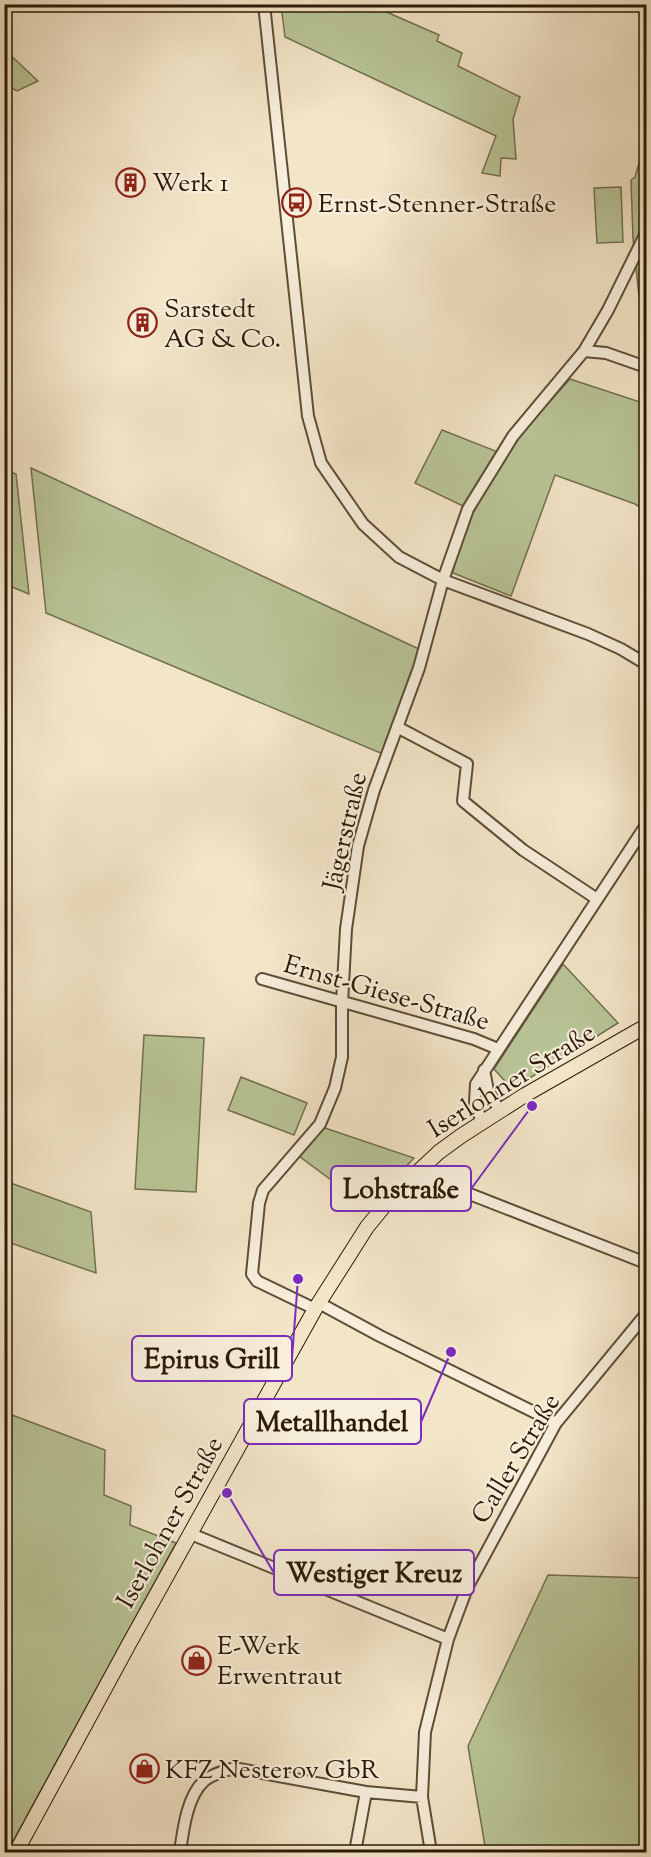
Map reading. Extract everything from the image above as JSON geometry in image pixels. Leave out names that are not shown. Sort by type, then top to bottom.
[{"type":"main road","name":"Iserlohner Straße","points":[[16,1852],[317,1306],[367,1227],[394,1194],[447,1147],[500,1111],[646,1026]]},
{"type":"street","points":[[264,4],[308,416],[321,463],[363,524],[399,557],[443,580],[588,634],[621,649],[646,664]]},
{"type":"street","name":"Jägerstraße","points":[[317,1306],[257,1281],[252,1274],[259,1203],[263,1190],[320,1124],[335,1088],[342,1057],[346,929],[358,846],[374,789],[419,668],[443,580],[468,509],[513,436],[584,351],[608,310],[645,235]]},
{"type":"street","points":[[584,351],[606,353],[646,367]]},
{"type":"street","points":[[397,727],[467,764],[463,801],[523,850],[597,899]]},
{"type":"street","points":[[482,1122],[475,1097],[476,1083],[646,825]]},
{"type":"street","name":"Ernst-Giese-Straße","points":[[262,979],[474,1039],[498,1049]]},
{"type":"street","points":[[484,1070],[488,1091],[500,1111]]},
{"type":"street","points":[[416,1173],[646,1263]]},
{"type":"street","points":[[317,1306],[556,1423]]},
{"type":"street","name":"Caller Straße","points":[[431,1852],[422,1797],[425,1732],[448,1639],[467,1588],[556,1423],[646,1314]]},
{"type":"street","points":[[191,1534],[448,1639]]},
{"type":"street","points":[[180,1852],[191,1802],[202,1782],[213,1774],[234,1768],[366,1792],[422,1797]]},
{"type":"street","points":[[355,1852],[366,1792]]},
{"type":"green space","points":[[281,5],[384,5],[382,10],[439,35],[437,41],[462,53],[458,66],[520,97],[513,119],[516,159],[501,158],[500,176],[482,173],[496,136],[285,37]]},
{"type":"green space","points":[[4,23],[6,51],[38,81],[17,91],[5,84]]},
{"type":"green space","points":[[646,139],[646,327],[641,316],[633,238],[631,180],[635,177]]},
{"type":"green space","points":[[621,187],[623,242],[597,243],[594,188]]},
{"type":"green space","points":[[570,379],[646,404],[646,511],[635,504],[555,475],[511,596],[453,573],[454,562],[473,513],[504,457],[518,437]]},
{"type":"green space","points":[[442,430],[498,452],[463,506],[415,483]]},
{"type":"green space","points":[[31,468],[421,650],[383,754],[46,613]]},
{"type":"green space","points":[[4,469],[16,474],[29,594],[5,584]]},
{"type":"green space","points":[[563,964],[618,1023],[512,1089],[494,1069]]},
{"type":"green space","points":[[144,1035],[204,1038],[196,1192],[135,1189]]},
{"type":"green space","points":[[241,1077],[307,1103],[294,1135],[228,1110]]},
{"type":"green space","points":[[322,1127],[414,1158],[369,1208],[299,1156]]},
{"type":"green space","points":[[5,1181],[91,1212],[96,1273],[5,1241]]},
{"type":"green space","points":[[4,1412],[105,1450],[104,1495],[131,1506],[130,1525],[176,1543],[7,1852],[4,1852]]},
{"type":"green space","points":[[548,1575],[646,1578],[646,1852],[486,1852],[468,1746]]},
{"type":"place","name":"Werk 1","points":[[131,182]]},
{"type":"place","name":"Ernst-Stenner-Straße","points":[[297,203]]},
{"type":"place","name":"Sarstedt AG & Co.","points":[[143,323]]},
{"type":"place","name":"Lohstraße","points":[[532,1106]]},
{"type":"place","name":"Epirus Grill","points":[[298,1279]]},
{"type":"place","name":"Metallhandel","points":[[451,1352]]},
{"type":"place","name":"Westiger Kreuz","points":[[227,1493]]},
{"type":"place","name":"E-Werk Erwentraut","points":[[196,1660]]},
{"type":"place","name":"KFZ Nesterov GbR","points":[[144,1769]]}]
